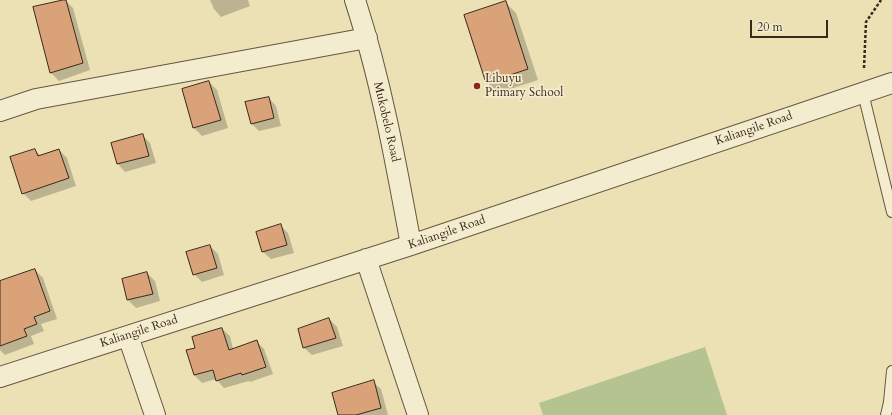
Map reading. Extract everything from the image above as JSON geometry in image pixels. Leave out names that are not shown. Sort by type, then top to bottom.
[{"type":"street","name":"Mukobelo Road","points":[[355,0],[367,38],[398,172],[411,245]]},
{"type":"street","points":[[0,111],[36,99],[367,38]]},
{"type":"street","name":"Kaliangile Road","points":[[0,377],[411,245],[892,83]]},
{"type":"street","points":[[366,259],[418,415]]},
{"type":"street","points":[[128,336],[155,415]]},
{"type":"lane","points":[[863,92],[892,212]]},
{"type":"lane","points":[[886,415],[889,402],[892,371]]},
{"type":"path","points":[[863,92],[866,22],[881,0]]},
{"type":"green space","points":[[705,347],[727,415],[543,415],[539,403]]},
{"type":"building","points":[[66,0],[83,63],[50,73],[33,7]]},
{"type":"building","points":[[506,1],[528,69],[486,83],[464,15]]},
{"type":"building","points":[[209,81],[221,120],[193,128],[182,89]]},
{"type":"building","points":[[269,97],[274,118],[251,124],[245,102]]},
{"type":"building","points":[[143,134],[149,156],[117,164],[111,143]]},
{"type":"building","points":[[35,149],[38,156],[59,149],[69,178],[22,194],[10,157]]},
{"type":"building","points":[[281,224],[287,245],[262,252],[256,232]]},
{"type":"building","points":[[210,245],[217,268],[193,275],[186,252]]},
{"type":"building","points":[[35,269],[50,311],[34,317],[37,324],[24,329],[27,336],[0,346],[0,281]]},
{"type":"building","points":[[147,272],[153,294],[127,300],[122,279]]},
{"type":"building","points":[[329,318],[336,338],[303,348],[298,329]]},
{"type":"building","points":[[222,328],[229,350],[257,340],[266,367],[242,375],[241,373],[216,381],[213,370],[194,375],[186,350],[195,348],[192,337]]},
{"type":"building","points":[[374,380],[381,408],[356,415],[338,415],[332,393]]},
{"type":"place","name":"Libuyu Primary School","points":[[477,86]]}]
